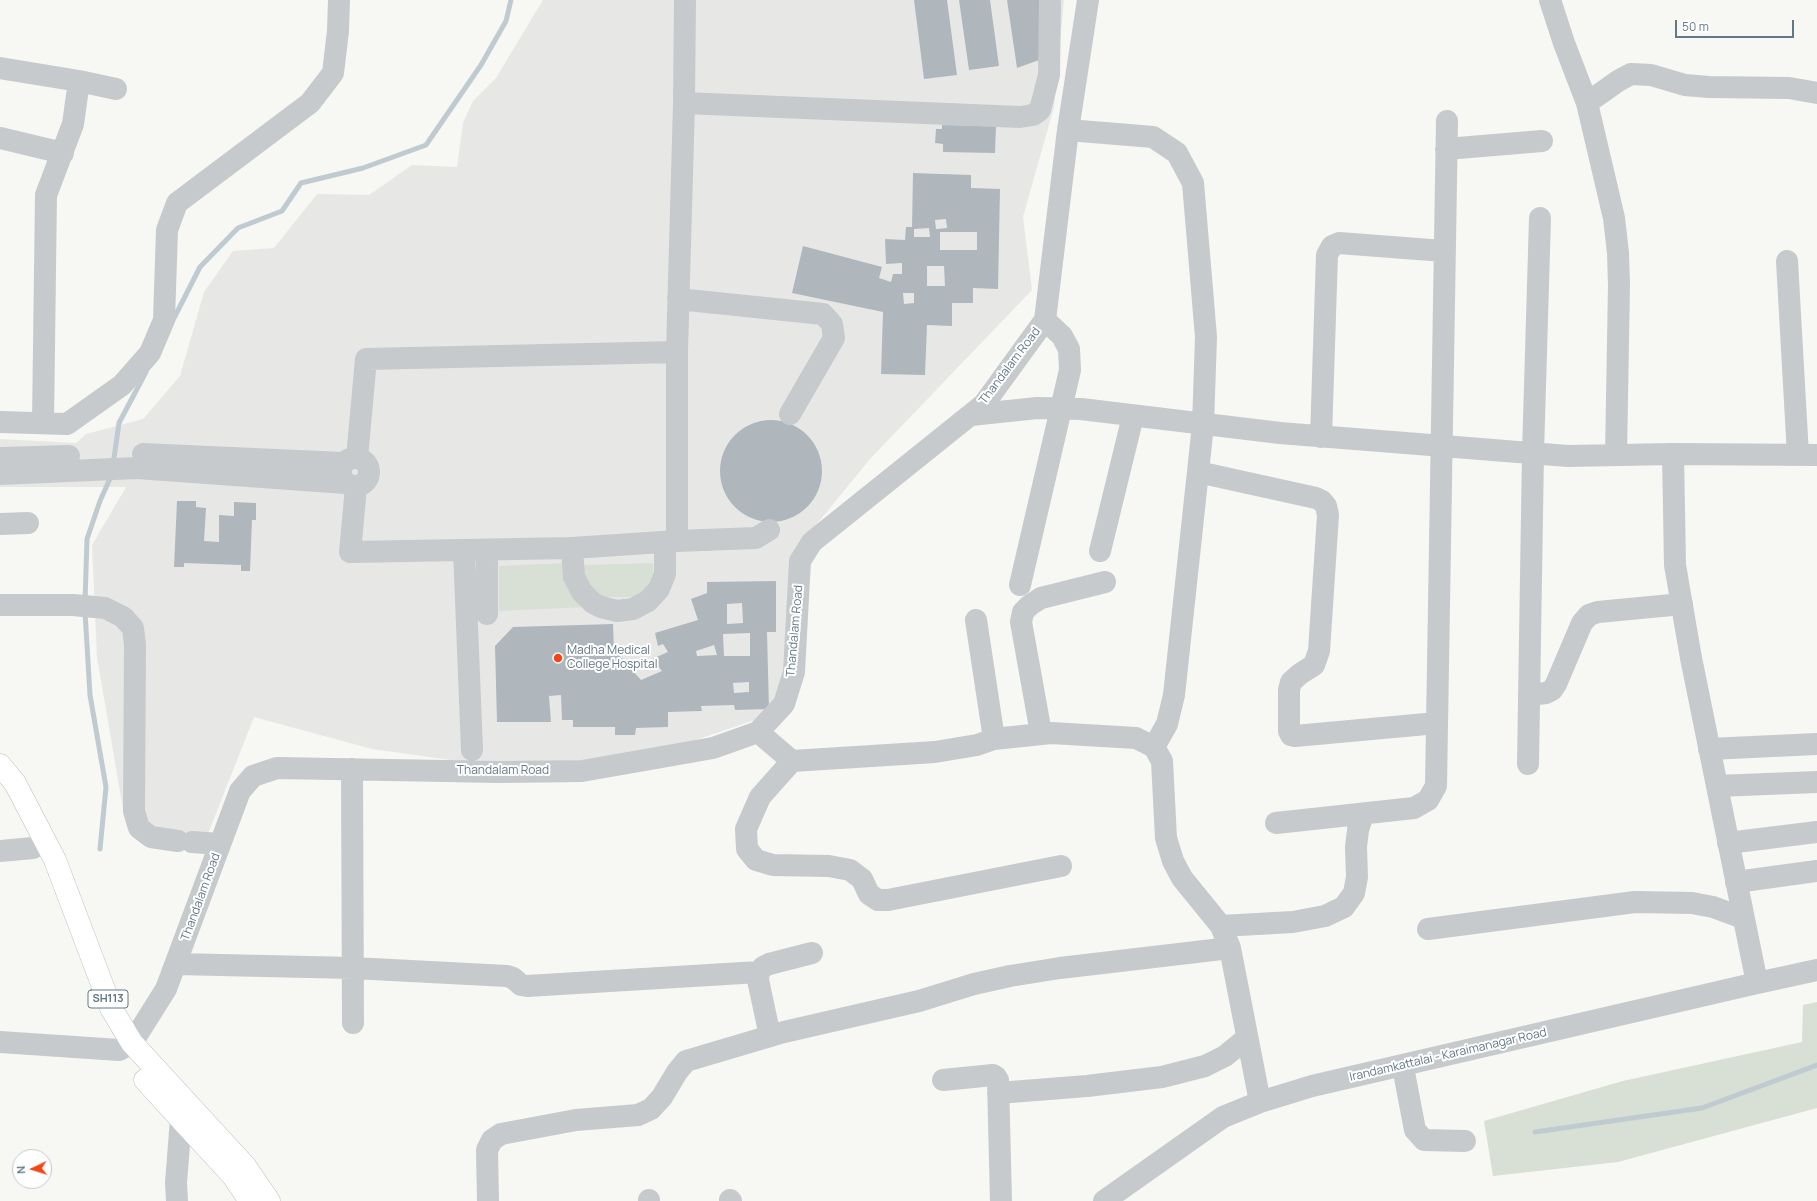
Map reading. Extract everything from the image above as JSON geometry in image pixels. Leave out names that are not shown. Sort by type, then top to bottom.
[{"type":"main road","name":"SH113","points":[[0,765],[15,783],[55,860],[126,1047],[245,1166],[269,1201]]},
{"type":"main road","name":"SH113","points":[[0,787],[42,866],[98,1014],[126,1047],[181,1119],[233,1176],[250,1201]]},
{"type":"street","points":[[0,422],[67,424],[122,385],[150,353],[164,320],[167,230],[177,203],[310,103],[333,73],[338,30],[339,0]]},
{"type":"street","points":[[572,548],[574,577],[582,592],[590,600],[601,607],[617,611],[637,607],[648,601],[659,589],[665,574],[671,542],[686,0]]},
{"type":"street","points":[[684,103],[1020,117],[1033,115],[1040,110],[1049,75],[1050,0]]},
{"type":"street","name":"Thandalam Road","points":[[126,1047],[166,989],[240,791],[253,776],[278,768],[501,772],[582,771],[713,748],[758,732],[784,704],[794,672],[800,561],[812,542],[984,404],[1045,320],[1068,130],[1088,0]]},
{"type":"street","points":[[1550,0],[1564,43],[1587,103],[1614,218],[1618,253],[1616,455]]},
{"type":"street","points":[[0,68],[79,81],[116,89]]},
{"type":"street","points":[[1587,103],[1618,81],[1631,74],[1651,75],[1685,85],[1790,88],[1817,93]]},
{"type":"street","points":[[42,423],[46,195],[73,124],[79,81]]},
{"type":"street","points":[[1276,823],[1414,808],[1428,800],[1436,786],[1440,446],[1447,121]]},
{"type":"street","points":[[1068,130],[1153,137],[1177,153],[1194,183],[1206,337],[1203,425],[1174,695],[1167,724],[1154,747]]},
{"type":"street","points":[[0,138],[63,153]]},
{"type":"street","points":[[1446,149],[1542,141]]},
{"type":"street","points":[[1528,764],[1533,453],[1540,218]]},
{"type":"street","points":[[1321,437],[1327,255],[1332,246],[1339,243],[1444,251]]},
{"type":"street","points":[[971,415],[1037,408],[1062,409],[1321,437],[1568,456],[1674,454],[1807,455],[1787,261]]},
{"type":"street","points":[[678,299],[823,314],[832,324],[834,338],[790,414]]},
{"type":"street","points":[[1020,586],[1070,370],[1069,349],[1062,336],[1045,320]]},
{"type":"street","points":[[677,352],[366,358],[350,473],[350,552],[572,548],[756,538],[769,530]]},
{"type":"street","points":[[1100,551],[1132,416]]},
{"type":"street","points":[[1674,454],[1675,564],[1709,749],[1756,983]]},
{"type":"street","points":[[0,458],[137,461],[350,473]]},
{"type":"street","points":[[0,474],[137,461]]},
{"type":"street","points":[[1198,472],[1316,498],[1322,501],[1326,506],[1328,515],[1319,651],[1314,665],[1291,682],[1289,690],[1291,735],[1295,736],[1437,723]]},
{"type":"street","points":[[0,524],[28,522]]},
{"type":"street","points":[[464,550],[472,750]]},
{"type":"street","points":[[487,550],[487,614]]},
{"type":"street","points":[[1041,733],[1021,622],[1023,612],[1041,598],[1106,582]]},
{"type":"street","points":[[1529,695],[1546,693],[1552,690],[1582,623],[1589,615],[1598,612],[1682,604]]},
{"type":"street","points":[[0,605],[73,605],[105,608],[123,616],[133,628],[135,645],[134,811],[139,828],[150,837],[220,844]]},
{"type":"street","points":[[976,620],[994,739]]},
{"type":"street","points":[[758,732],[792,761],[935,752],[978,745],[994,739],[1041,733],[1136,738],[1154,747],[1162,761],[1166,838],[1173,861],[1182,878],[1221,926],[1230,948],[1260,1102]]},
{"type":"street","points":[[1709,749],[1817,744]]},
{"type":"street","points":[[792,761],[760,797],[746,829],[747,849],[756,860],[773,865],[829,866],[850,870],[862,879],[869,894],[878,900],[888,900],[1061,866]]},
{"type":"street","points":[[352,769],[353,1023]]},
{"type":"street","points":[[1717,786],[1817,782]]},
{"type":"street","points":[[1221,926],[1293,922],[1325,916],[1344,907],[1354,893],[1357,877],[1356,847],[1358,830],[1363,814]]},
{"type":"street","points":[[1728,843],[1817,832]]},
{"type":"street","points":[[0,850],[33,848]]},
{"type":"street","points":[[1736,882],[1817,871]]},
{"type":"street","points":[[1428,930],[1635,902],[1692,903],[1713,907],[1743,918]]},
{"type":"street","points":[[488,1201],[487,1150],[492,1140],[501,1134],[576,1120],[638,1115],[651,1109],[662,1097],[676,1072],[686,1061],[770,1036],[919,1001],[974,984],[1010,976],[1060,968],[1230,948]]},
{"type":"street","points":[[770,1036],[758,980],[759,972],[763,967],[770,964],[812,953]]},
{"type":"street","points":[[176,964],[353,968],[507,976],[521,985],[527,986],[759,972]]},
{"type":"street","name":"Irandamkattalai - Karaimanagar Road","points":[[1104,1201],[1222,1117],[1260,1102],[1312,1086],[1403,1067],[1756,983],[1817,970]]},
{"type":"street","points":[[998,1093],[1087,1086],[1162,1077],[1206,1066],[1225,1056],[1247,1038]]},
{"type":"street","points":[[0,1042],[126,1047]]},
{"type":"street","points":[[1403,1067],[1415,1130],[1424,1140],[1466,1141]]},
{"type":"street","points":[[943,1080],[993,1075],[998,1080],[1001,1201]]},
{"type":"street","points":[[177,1201],[177,1169],[181,1119]]},
{"type":"shaded area","points":[[543,0],[1064,0],[1054,107],[1023,217],[1032,290],[870,459],[794,552],[788,665],[772,714],[684,744],[591,760],[465,762],[372,749],[254,717],[204,844],[124,815],[97,657],[92,545],[126,487],[0,487],[0,439],[76,443],[86,434],[143,419],[180,376],[204,292],[233,251],[274,248],[317,194],[369,195],[412,165],[457,167],[463,123],[473,101],[496,78]]},
{"type":"shaded area","points":[[566,563],[585,607],[499,611],[499,566]]},
{"type":"shaded area","points":[[653,563],[654,578],[643,597],[600,597],[595,594],[585,577],[584,571],[584,565]]},
{"type":"shaded area","points":[[1817,1002],[1817,1108],[1618,1162],[1493,1176],[1484,1121],[1623,1081],[1802,1042],[1803,1005]]},
{"type":"building","points":[[914,0],[947,0],[957,75],[924,79]]},
{"type":"building","points":[[959,0],[990,0],[999,66],[969,70]]},
{"type":"building","points":[[1007,0],[1040,0],[1042,59],[1017,68]]},
{"type":"building","points":[[942,125],[996,126],[995,153],[943,152],[943,144],[935,143],[936,129],[942,129]]},
{"type":"building","points":[[913,173],[971,175],[971,188],[1000,189],[998,289],[973,288],[973,303],[952,303],[952,326],[927,325],[925,375],[881,374],[883,312],[792,293],[803,246],[882,267],[879,278],[891,282],[893,274],[902,274],[902,263],[886,264],[885,239],[905,240],[906,227],[912,227]],"holes":[[[946,219],[947,228],[936,229],[935,220]],[[929,228],[930,237],[914,237],[914,229]],[[940,232],[977,232],[977,250],[940,250]],[[927,266],[944,266],[945,286],[927,286]],[[903,293],[914,293],[914,303],[904,304]]]},
{"type":"building","points":[[771,420],[781,421],[800,428],[814,442],[821,461],[821,481],[814,500],[800,514],[781,521],[771,522],[761,521],[742,514],[728,500],[721,481],[720,471],[721,461],[728,442],[742,428],[761,421]]},
{"type":"building","points":[[177,501],[196,501],[196,507],[206,508],[204,541],[219,542],[219,515],[234,516],[234,502],[256,503],[256,520],[252,520],[250,571],[241,571],[241,565],[184,563],[184,567],[174,567]]},
{"type":"building","name":"Madha Medical College Hospital","points":[[776,581],[776,632],[767,632],[769,709],[735,710],[734,705],[701,706],[702,711],[668,712],[668,727],[636,728],[635,735],[615,735],[615,727],[573,727],[573,720],[562,720],[561,695],[549,696],[551,722],[497,722],[495,646],[513,627],[613,624],[614,650],[641,680],[662,671],[652,659],[668,652],[663,644],[658,646],[655,633],[698,620],[691,599],[707,593],[707,582]],"holes":[[[742,603],[743,623],[727,624],[727,604]],[[750,633],[750,656],[724,656],[723,634]],[[714,645],[717,655],[697,656],[696,651]],[[749,682],[749,692],[734,693],[733,683]]]},
{"type":"waterway","points":[[172,322],[200,267],[238,228],[282,211],[301,183],[363,168],[426,145],[481,65],[506,21],[511,0]]},
{"type":"waterway","points":[[113,465],[119,423],[146,372]]},
{"type":"waterway","points":[[85,602],[87,539],[100,501],[112,474]]},
{"type":"waterway","points":[[85,612],[90,695],[106,787],[100,849]]},
{"type":"waterway","points":[[1535,1132],[1702,1108],[1817,1065]]},
{"type":"place","name":"Madha Medical College Hospital","points":[[558,658]]}]
